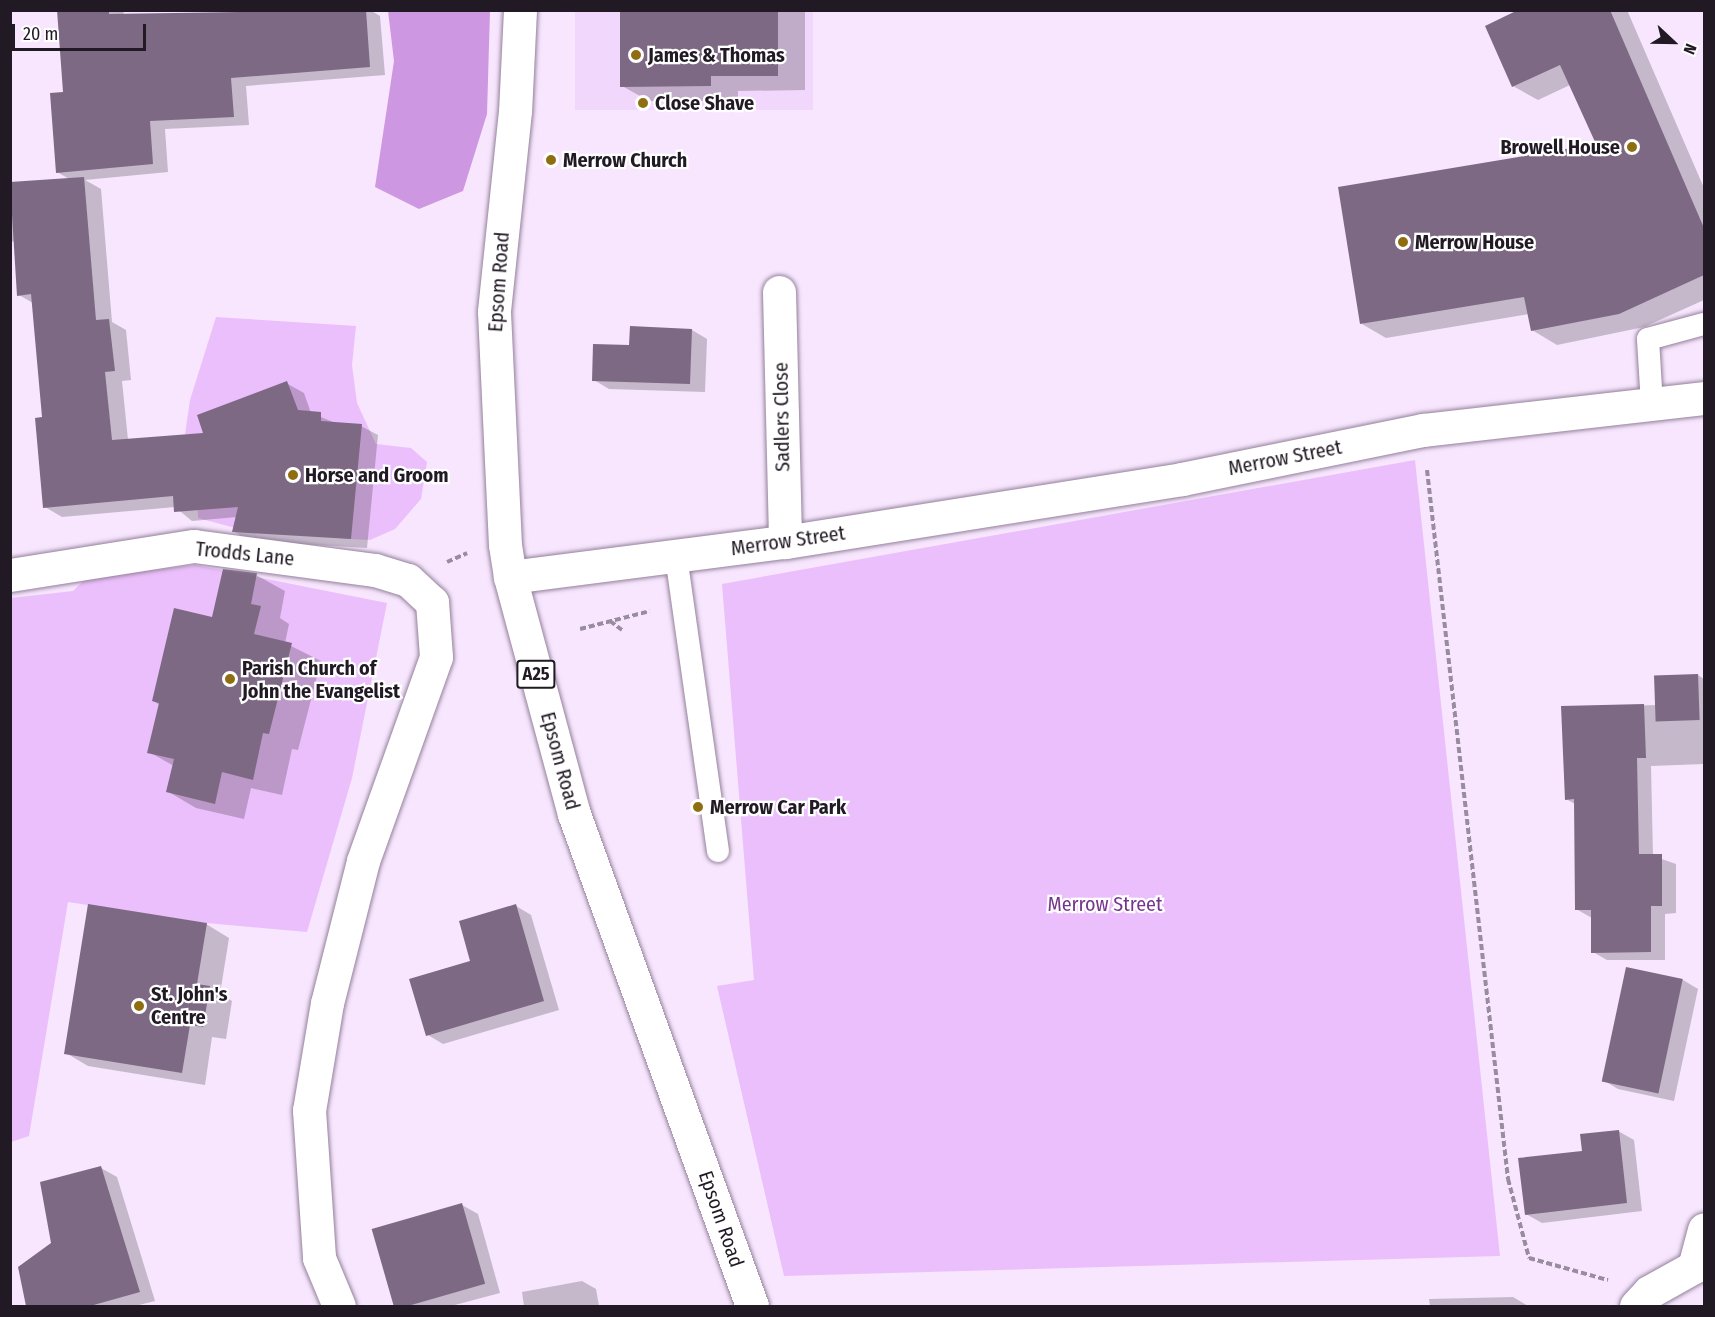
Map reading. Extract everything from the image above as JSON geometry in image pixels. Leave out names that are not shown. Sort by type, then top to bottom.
[{"type":"street","name":"Epsom Road","points":[[520,10],[494,312],[505,546],[510,578],[574,814],[752,1306]]},
{"type":"street","name":"Sadlers Close","points":[[779,292],[785,542]]},
{"type":"street","name":"Merrow Street","points":[[510,578],[785,542],[1182,479],[1423,430],[1509,418],[1704,398]]},
{"type":"street","name":"Trodds Lane","points":[[10,575],[194,546],[375,570],[408,580],[432,602],[436,657],[363,861],[327,1003],[309,1110],[319,1258],[339,1306]]},
{"type":"street","points":[[1643,1299],[1699,1268],[1704,1229]]},
{"type":"lane","points":[[1652,405],[1648,339],[1704,324]]},
{"type":"lane","points":[[676,556],[718,851]]},
{"type":"path","points":[[1423,430],[1508,1179],[1529,1258],[1643,1299]]},
{"type":"path","points":[[580,629],[683,602]]},
{"type":"path","points":[[609,621],[622,630]]},
{"type":"shaded area","points":[[388,11],[490,11],[487,114],[463,191],[419,209],[375,187],[394,61]]},
{"type":"shaded area","points":[[575,11],[813,11],[813,110],[575,110]]},
{"type":"green space","points":[[216,317],[356,326],[352,365],[357,403],[376,444],[411,448],[427,462],[421,499],[395,529],[370,540],[351,539],[239,529],[198,518],[195,434],[185,434],[190,400]]},
{"type":"green space","name":"Merrow Street","points":[[1415,460],[1500,1256],[784,1276],[717,986],[754,980],[722,584]]},
{"type":"green space","points":[[196,565],[387,603],[352,778],[307,932],[207,923],[68,902],[29,1136],[11,1142],[11,598],[73,591],[86,578]]},
{"type":"building","points":[[57,10],[109,10],[109,14],[366,10],[370,67],[231,78],[234,117],[150,121],[153,164],[56,173],[50,93],[63,92]]},
{"type":"building","points":[[620,10],[778,10],[778,76],[711,76],[711,86],[620,87]]},
{"type":"building","points":[[1518,10],[1610,10],[1704,228],[1704,275],[1619,314],[1531,331],[1524,297],[1360,324],[1338,187],[1596,144],[1560,65],[1512,87],[1485,26]]},
{"type":"building","points":[[84,177],[96,320],[109,319],[115,371],[105,372],[112,440],[203,433],[197,415],[287,381],[298,410],[321,412],[321,421],[362,424],[351,539],[232,532],[238,507],[174,512],[173,496],[43,508],[35,418],[42,417],[31,294],[17,296],[10,182]]},
{"type":"building","points":[[630,326],[692,329],[690,384],[592,381],[593,344],[629,345]]},
{"type":"building","name":"Parish Church of John the Evangelist","points":[[223,569],[257,573],[251,604],[261,606],[254,634],[292,643],[269,734],[263,733],[253,780],[222,772],[215,804],[166,792],[174,759],[147,753],[159,703],[152,701],[174,608],[212,617]]},
{"type":"building","points":[[1698,674],[1700,720],[1656,722],[1654,676]]},
{"type":"building","points":[[1644,704],[1646,758],[1637,758],[1639,854],[1662,854],[1662,906],[1651,906],[1651,952],[1591,953],[1591,910],[1575,910],[1574,799],[1565,800],[1561,706]]},
{"type":"building","name":"St. John's Centre","points":[[88,904],[207,923],[197,984],[210,986],[203,1027],[190,1025],[182,1073],[64,1054]]},
{"type":"building","points":[[516,904],[544,1001],[426,1036],[409,979],[470,961],[459,921]]},
{"type":"building","points":[[1626,967],[1683,979],[1658,1094],[1602,1081]]},
{"type":"building","points":[[1619,1130],[1627,1203],[1525,1215],[1518,1158],[1582,1151],[1580,1134]]},
{"type":"building","points":[[101,1166],[140,1292],[90,1306],[26,1306],[18,1267],[51,1243],[40,1182]]},
{"type":"building","points":[[462,1203],[485,1284],[408,1306],[394,1306],[372,1229]]},
{"type":"place","name":"James & Thomas","points":[[636,55]]},
{"type":"place","name":"Close Shave","points":[[643,103]]},
{"type":"place","name":"Browell House","points":[[1632,147]]},
{"type":"place","name":"Merrow Church","points":[[551,160]]},
{"type":"place","name":"Merrow House","points":[[1403,242]]},
{"type":"place","name":"Horse and Groom","points":[[293,475]]},
{"type":"place","name":"Parish Church of John the Evangelist","points":[[230,679]]},
{"type":"place","name":"Merrow Car Park","points":[[698,807]]},
{"type":"place","name":"St. John's Centre","points":[[139,1006]]}]
